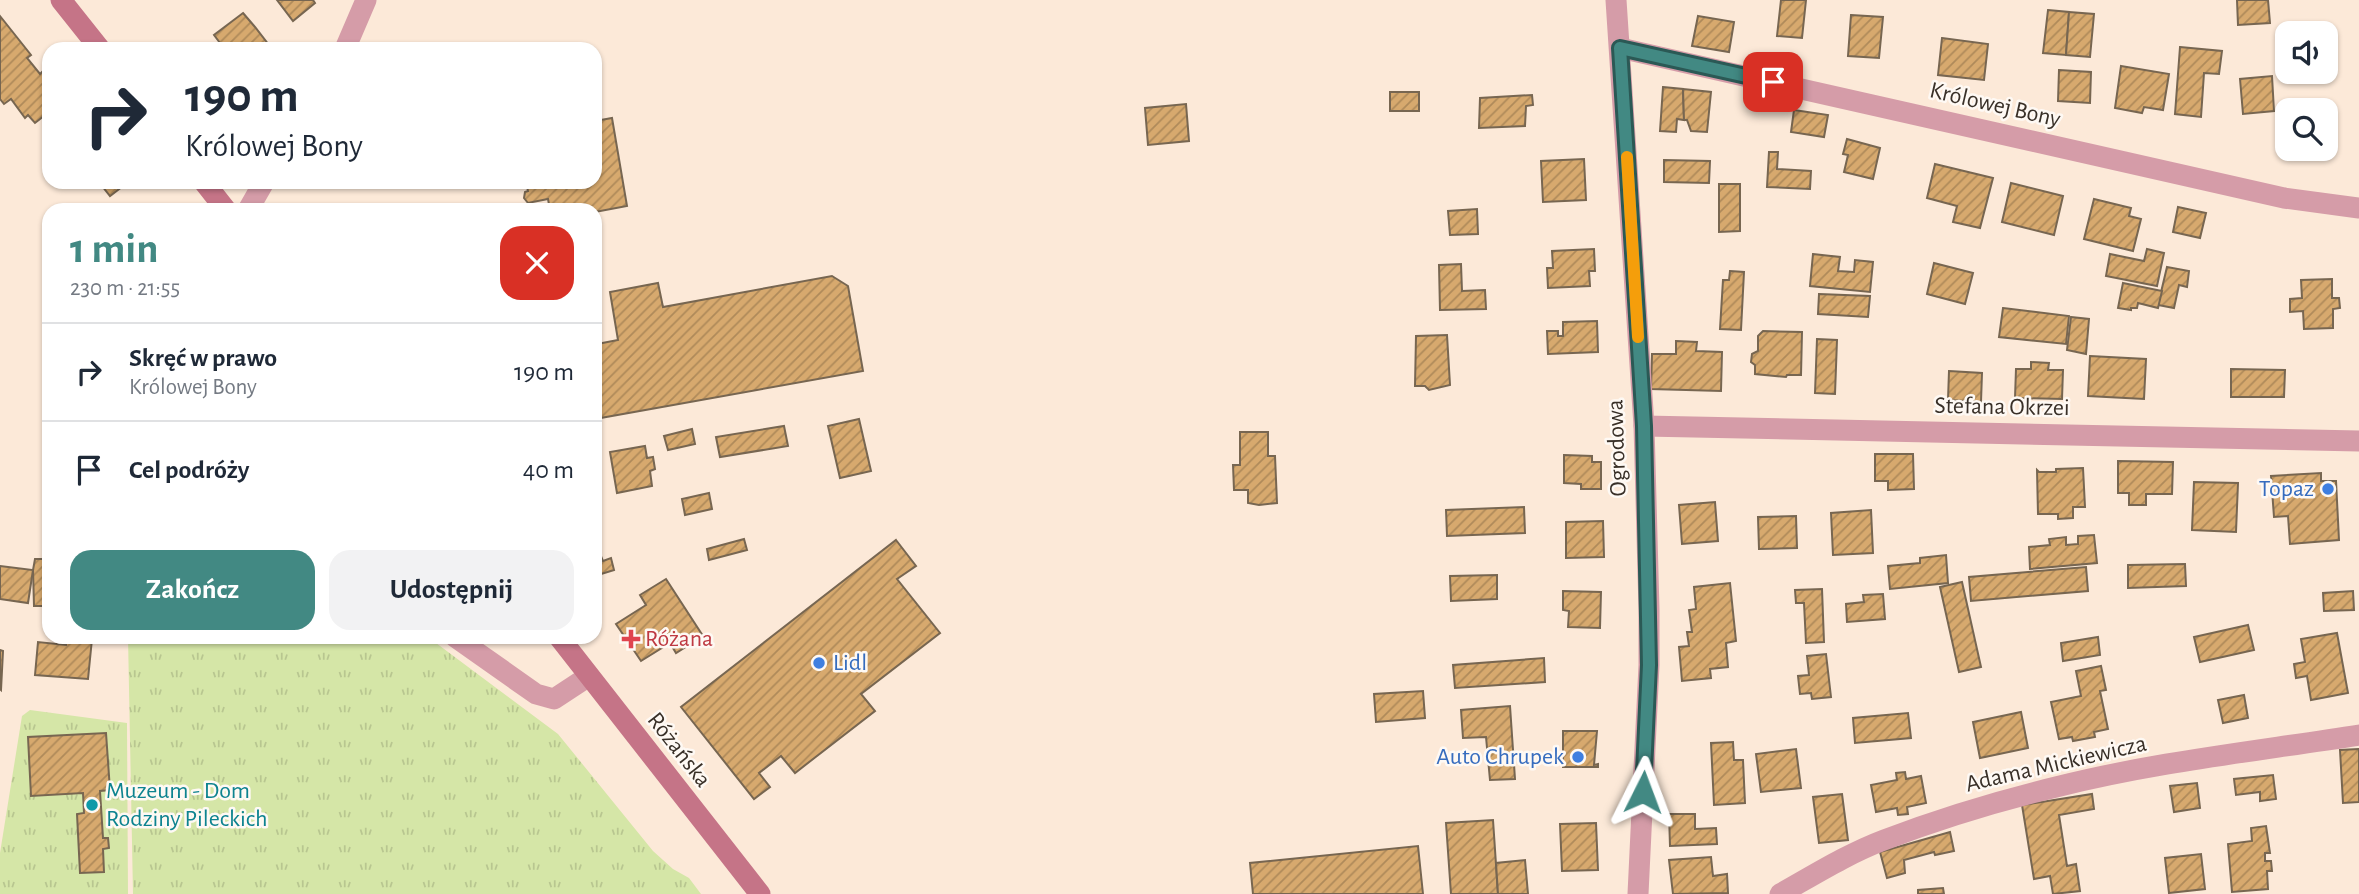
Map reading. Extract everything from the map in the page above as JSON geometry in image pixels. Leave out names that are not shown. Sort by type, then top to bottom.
[{"type":"street","points":[[61,0],[94,42]]},
{"type":"street","points":[[348,42],[366,0]]},
{"type":"street","name":"Ogrodowa","points":[[1616,0],[1644,426],[1649,665],[1638,894]]},
{"type":"street","name":"Królowej Bony","points":[[1620,48],[2284,198],[2359,208]]},
{"type":"street","points":[[210,189],[220,203]]},
{"type":"street","name":"Stefana Okrzei","points":[[1644,426],[2359,441]]},
{"type":"street","points":[[465,644],[536,694],[554,699],[589,676]]},
{"type":"street","name":"Różańska","points":[[564,644],[760,894]]},
{"type":"street","name":"Adama Mickiewicza","points":[[1780,894],[1851,855],[1883,841],[1954,816],[2044,790],[2127,771],[2359,735]]},
{"type":"green space","points":[[128,644],[437,644],[558,734],[653,851],[673,869],[689,878],[701,894],[133,894]]},
{"type":"green space","points":[[30,710],[127,723],[128,894],[0,894],[0,853],[22,716]]},
{"type":"building","points":[[277,0],[313,0],[315,3],[293,21]]},
{"type":"building","points":[[1781,0],[1806,0],[1802,38],[1777,36]]},
{"type":"building","points":[[2237,0],[2268,0],[2270,23],[2238,25]]},
{"type":"building","points":[[2048,10],[2069,12],[2066,55],[2043,53]]},
{"type":"building","points":[[2069,12],[2094,14],[2090,57],[2066,55]]},
{"type":"building","points":[[243,13],[267,42],[219,42],[214,35]]},
{"type":"building","points":[[1851,15],[1883,17],[1879,58],[1848,56]]},
{"type":"building","points":[[0,16],[31,55],[27,58],[40,74],[42,72],[42,118],[35,123],[28,115],[25,118],[11,99],[4,104],[0,99]]},
{"type":"building","points":[[1698,16],[1734,22],[1729,52],[1692,46]]},
{"type":"building","points":[[1942,38],[1988,44],[1984,80],[1938,75]]},
{"type":"building","points":[[2180,47],[2222,51],[2219,74],[2204,73],[2201,117],[2175,114]]},
{"type":"building","points":[[2121,66],[2169,74],[2163,110],[2144,107],[2142,113],[2115,108]]},
{"type":"building","points":[[2059,70],[2091,72],[2090,103],[2058,101]]},
{"type":"building","points":[[2272,76],[2274,111],[2243,114],[2240,79]]},
{"type":"building","points":[[1663,87],[1683,89],[1684,120],[1677,119],[1676,132],[1660,131]]},
{"type":"building","points":[[1683,89],[1711,92],[1707,132],[1691,131],[1687,120],[1684,120]]},
{"type":"building","points":[[1390,92],[1419,92],[1419,111],[1390,111]]},
{"type":"building","points":[[1532,95],[1533,105],[1526,106],[1525,126],[1479,128],[1480,98]]},
{"type":"building","points":[[1186,104],[1189,141],[1148,145],[1145,108]]},
{"type":"building","points":[[1794,110],[1828,115],[1824,137],[1791,132]]},
{"type":"building","points":[[612,118],[627,206],[602,211],[602,203],[549,203],[548,199],[528,203],[524,198],[528,189],[602,189],[602,120]]},
{"type":"building","points":[[1847,139],[1880,148],[1873,179],[1844,172],[1848,155],[1843,154]]},
{"type":"building","points":[[1769,152],[1778,152],[1777,169],[1811,171],[1810,189],[1767,187]]},
{"type":"building","points":[[1584,159],[1586,200],[1543,202],[1541,161]]},
{"type":"building","points":[[1664,160],[1710,161],[1709,183],[1664,182]]},
{"type":"building","points":[[1935,164],[1993,178],[1980,228],[1953,222],[1957,206],[1927,198]]},
{"type":"building","points":[[2011,183],[2063,196],[2054,235],[2002,222]]},
{"type":"building","points":[[1719,184],[1740,184],[1740,231],[1719,232]]},
{"type":"building","points":[[104,189],[119,189],[110,196]]},
{"type":"building","points":[[2094,199],[2131,208],[2129,216],[2141,219],[2133,251],[2084,239]]},
{"type":"building","points":[[2178,207],[2206,213],[2200,238],[2173,232]]},
{"type":"building","points":[[1477,209],[1478,234],[1450,235],[1448,211]]},
{"type":"building","points":[[1594,249],[1595,271],[1589,271],[1590,286],[1548,288],[1547,268],[1553,268],[1552,251]]},
{"type":"building","points":[[2147,249],[2164,253],[2157,286],[2106,276],[2110,254],[2144,261]]},
{"type":"building","points":[[1813,254],[1840,257],[1838,271],[1854,272],[1855,260],[1873,262],[1870,292],[1810,286]]},
{"type":"building","points":[[1934,263],[1973,273],[1965,304],[1927,294]]},
{"type":"building","points":[[1461,264],[1462,291],[1485,290],[1486,309],[1440,310],[1439,265]]},
{"type":"building","points":[[2167,267],[2189,271],[2187,287],[2179,285],[2174,308],[2158,305]]},
{"type":"building","points":[[1730,271],[1744,272],[1741,330],[1720,329],[1723,280],[1729,280]]},
{"type":"building","points":[[832,276],[848,286],[863,371],[602,418],[602,343],[618,340],[610,292],[658,283],[663,307]]},
{"type":"building","points":[[2332,279],[2332,298],[2339,298],[2340,308],[2333,309],[2333,328],[2304,329],[2303,311],[2290,312],[2290,299],[2302,298],[2301,280]]},
{"type":"building","points":[[2123,283],[2162,291],[2158,308],[2138,303],[2137,308],[2131,310],[2118,308]]},
{"type":"building","points":[[1819,294],[1870,296],[1868,317],[1818,314]]},
{"type":"building","points":[[2003,308],[2069,316],[2066,344],[1999,337]]},
{"type":"building","points":[[2071,317],[2089,319],[2086,354],[2067,350]]},
{"type":"building","points":[[1597,321],[1598,352],[1548,354],[1547,331],[1558,331],[1558,336],[1563,336],[1563,322]]},
{"type":"building","points":[[1763,331],[1802,332],[1801,375],[1786,377],[1755,374],[1755,365],[1751,362],[1752,354],[1758,351],[1758,336]]},
{"type":"building","points":[[1447,335],[1450,385],[1429,390],[1425,386],[1415,386],[1416,336]]},
{"type":"building","points":[[1817,339],[1837,340],[1835,394],[1815,393]]},
{"type":"building","points":[[1676,341],[1697,342],[1696,351],[1722,352],[1721,391],[1651,389],[1652,354],[1676,354]]},
{"type":"building","points":[[2090,356],[2146,359],[2144,399],[2088,396]]},
{"type":"building","points":[[2031,362],[2049,363],[2048,370],[2063,370],[2062,399],[2015,398],[2016,369],[2031,369]]},
{"type":"building","points":[[2231,369],[2285,370],[2284,397],[2231,397]]},
{"type":"building","points":[[1949,371],[1982,373],[1981,402],[1948,400]]},
{"type":"building","points":[[859,419],[871,471],[840,478],[828,426]]},
{"type":"building","points":[[784,426],[788,446],[720,457],[716,437]]},
{"type":"building","points":[[692,429],[695,444],[668,450],[664,436]]},
{"type":"building","points":[[1240,432],[1268,432],[1268,456],[1275,456],[1277,503],[1248,503],[1248,490],[1234,490],[1233,465],[1240,465]]},
{"type":"building","points":[[645,446],[647,458],[653,457],[655,469],[650,471],[652,486],[617,493],[610,452]]},
{"type":"building","points":[[1875,454],[1913,454],[1914,489],[1888,490],[1888,481],[1875,481]]},
{"type":"building","points":[[1564,455],[1592,456],[1592,462],[1601,462],[1601,489],[1581,489],[1581,484],[1564,483]]},
{"type":"building","points":[[2118,461],[2173,462],[2172,494],[2146,494],[2146,505],[2129,505],[2129,493],[2118,493]]},
{"type":"building","points":[[2083,468],[2085,507],[2073,507],[2073,518],[2058,519],[2058,514],[2038,514],[2037,470],[2056,472],[2056,469]]},
{"type":"building","points":[[2321,473],[2321,481],[2336,481],[2339,540],[2290,544],[2288,516],[2274,517],[2271,476]]},
{"type":"building","points":[[2194,482],[2238,483],[2236,532],[2192,530]]},
{"type":"building","points":[[709,493],[712,509],[685,515],[682,499]]},
{"type":"building","points":[[1715,502],[1718,541],[1682,544],[1679,505]]},
{"type":"building","points":[[1524,507],[1525,533],[1447,536],[1446,510]]},
{"type":"building","points":[[1871,510],[1873,553],[1833,555],[1831,513]]},
{"type":"building","points":[[1796,516],[1797,548],[1759,549],[1758,517]]},
{"type":"building","points":[[1603,521],[1604,557],[1566,558],[1566,522]]},
{"type":"building","points":[[2094,535],[2097,563],[2030,569],[2029,547],[2050,545],[2049,539],[2066,537],[2066,545],[2078,544],[2078,536]]},
{"type":"building","points":[[744,539],[747,550],[709,560],[707,549]]},
{"type":"building","name":"Lidl","points":[[896,540],[916,566],[897,579],[940,633],[861,694],[875,711],[795,773],[781,756],[759,773],[770,787],[754,799],[681,707]]},
{"type":"building","points":[[1946,555],[1948,583],[1890,589],[1888,566],[1920,563],[1920,558]]},
{"type":"building","points":[[602,558],[603,561],[611,558],[614,570],[602,574]]},
{"type":"building","points":[[35,559],[42,559],[42,606],[34,606]]},
{"type":"building","points":[[2185,564],[2186,586],[2128,588],[2128,565]]},
{"type":"building","points":[[0,566],[33,570],[28,603],[0,599]]},
{"type":"building","points":[[2086,567],[2088,591],[1971,601],[1969,577]]},
{"type":"building","points":[[1497,575],[1497,599],[1451,601],[1450,576]]},
{"type":"building","points":[[666,579],[703,636],[676,653],[670,643],[641,661],[616,624],[646,605],[640,595]]},
{"type":"building","points":[[1962,582],[1981,667],[1959,672],[1940,587]]},
{"type":"building","points":[[1730,583],[1736,641],[1726,643],[1728,667],[1710,669],[1711,678],[1682,681],[1679,647],[1689,646],[1687,632],[1692,632],[1689,610],[1696,609],[1694,587]]},
{"type":"building","points":[[1822,589],[1824,642],[1806,643],[1804,603],[1796,603],[1795,590]]},
{"type":"building","points":[[1563,591],[1601,592],[1600,628],[1568,627],[1569,611],[1563,610]]},
{"type":"building","points":[[2353,591],[2354,610],[2324,611],[2323,593]]},
{"type":"building","points":[[1883,594],[1885,619],[1847,622],[1846,604],[1864,602],[1863,595]]},
{"type":"building","points":[[2248,625],[2254,650],[2200,662],[2194,637]]},
{"type":"building","points":[[2337,633],[2348,693],[2311,700],[2307,676],[2296,678],[2294,664],[2305,662],[2301,639]]},
{"type":"building","points":[[2098,637],[2100,655],[2063,661],[2061,643]]},
{"type":"building","points":[[38,642],[92,644],[88,679],[35,675]]},
{"type":"building","points":[[0,650],[3,651],[1,690],[0,689]]},
{"type":"building","points":[[1826,654],[1831,697],[1812,699],[1811,693],[1800,694],[1798,676],[1809,675],[1807,656]]},
{"type":"building","points":[[1544,658],[1545,682],[1455,688],[1453,665]]},
{"type":"building","points":[[2101,666],[2106,690],[2100,691],[2108,729],[2094,732],[2095,737],[2073,741],[2072,737],[2059,739],[2051,702],[2081,696],[2076,671]]},
{"type":"building","points":[[1423,691],[1425,718],[1376,722],[1374,694]]},
{"type":"building","points":[[2244,695],[2248,718],[2223,723],[2218,700]]},
{"type":"building","points":[[1510,706],[1515,779],[1490,780],[1486,737],[1463,738],[1461,710]]},
{"type":"building","points":[[2021,712],[2028,748],[1980,758],[1973,722]]},
{"type":"building","points":[[1908,713],[1911,738],[1855,743],[1853,718]]},
{"type":"building","name":"Auto Chrupek","points":[[1563,731],[1597,731],[1594,765],[1598,764],[1598,767],[1563,767]]},
{"type":"building","name":"Muzeum - Dom Rodziny Pileckich","points":[[106,733],[110,790],[100,791],[103,838],[108,838],[109,848],[103,849],[104,872],[80,873],[77,814],[84,813],[83,793],[31,796],[28,737]]},
{"type":"building","points":[[1733,742],[1734,760],[1743,760],[1745,803],[1714,805],[1711,743]]},
{"type":"building","points":[[1796,749],[1801,788],[1761,792],[1756,754]]},
{"type":"building","points":[[2359,749],[2359,802],[2343,803],[2340,750]]},
{"type":"building","points":[[1905,772],[1906,779],[1921,776],[1926,803],[1907,807],[1908,814],[1898,815],[1897,808],[1876,812],[1871,785],[1897,780],[1896,773]]},
{"type":"building","points":[[2273,775],[2276,799],[2260,801],[2260,792],[2236,795],[2234,779]]},
{"type":"building","points":[[2197,783],[2200,808],[2174,812],[2170,786]]},
{"type":"building","points":[[1842,794],[1848,840],[1819,843],[1813,797]]},
{"type":"building","points":[[2092,794],[2094,809],[2059,815],[2067,866],[2076,864],[2080,891],[2053,894],[2050,876],[2034,879],[2022,805]]},
{"type":"building","points":[[1669,814],[1695,814],[1695,829],[1716,828],[1717,844],[1670,846]]},
{"type":"building","points":[[1493,820],[1498,894],[1451,894],[1446,823]]},
{"type":"building","points":[[1596,823],[1598,870],[1562,871],[1560,824]]},
{"type":"building","points":[[2266,826],[2270,853],[2265,853],[2265,861],[2271,861],[2272,871],[2267,871],[2268,889],[2232,892],[2228,844],[2252,841],[2251,828]]},
{"type":"building","points":[[1950,832],[1954,851],[1935,855],[1934,852],[1904,860],[1905,873],[1887,878],[1880,852]]},
{"type":"building","points":[[1418,846],[1423,894],[1253,894],[1250,863]]},
{"type":"building","points":[[2201,854],[2205,889],[2169,893],[2165,858]]},
{"type":"building","points":[[1711,857],[1713,876],[1727,874],[1728,893],[1673,894],[1669,860]]},
{"type":"building","points":[[1525,860],[1528,894],[1498,894],[1496,863]]},
{"type":"building","points":[[1943,888],[1944,894],[1918,894],[1918,890]]},
{"type":"slow traffic","points":[[1627,157],[1638,337]]},
{"type":"place","name":"Topaz","points":[[2328,489]]},
{"type":"place","name":"Różana","points":[[631,639]]},
{"type":"place","name":"Lidl","points":[[819,663]]},
{"type":"place","name":"Auto Chrupek","points":[[1578,757]]},
{"type":"place","name":"Muzeum - Dom Rodziny Pileckich","points":[[92,805]]},
{"type":"route","points":[[1643,792],[1649,665],[1644,426],[1620,48],[1773,82]]}]
